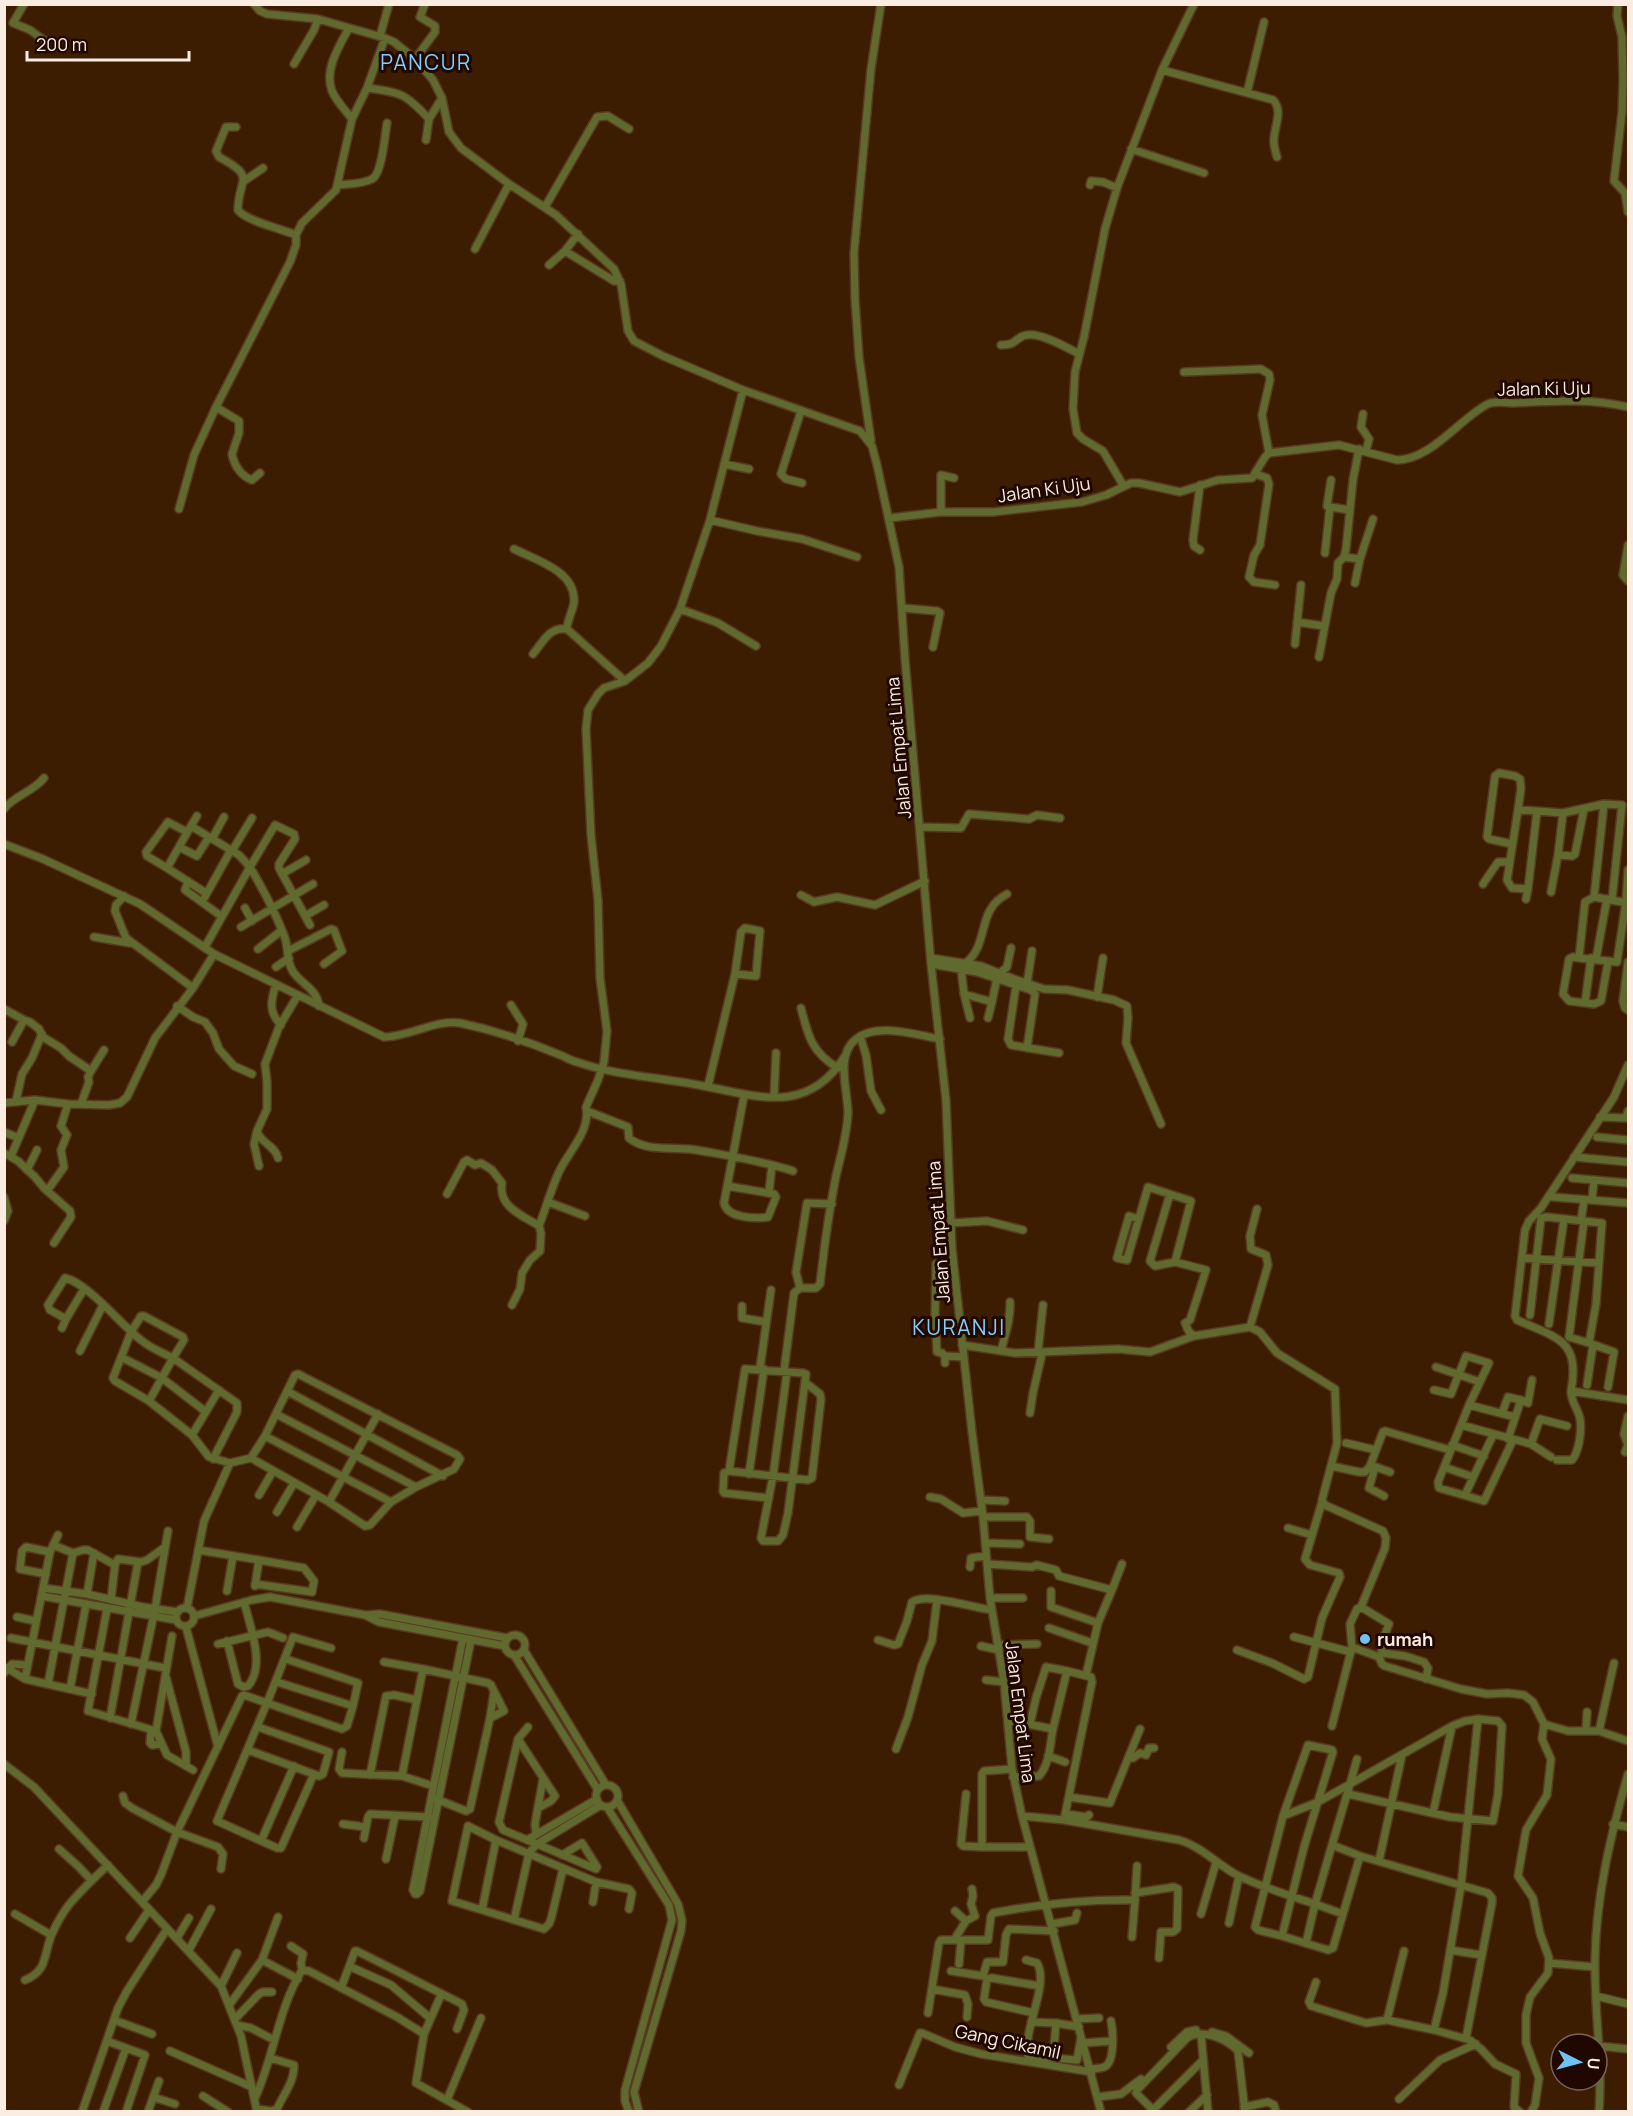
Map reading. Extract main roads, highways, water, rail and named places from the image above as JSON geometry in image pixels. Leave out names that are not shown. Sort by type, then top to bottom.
[{"type":"place","name":"rumah","points":[[1365,1639]]},
{"type":"district","name":"PANCUR","points":[[426,62]]},
{"type":"district","name":"KURANJI","points":[[959,1327]]}]
